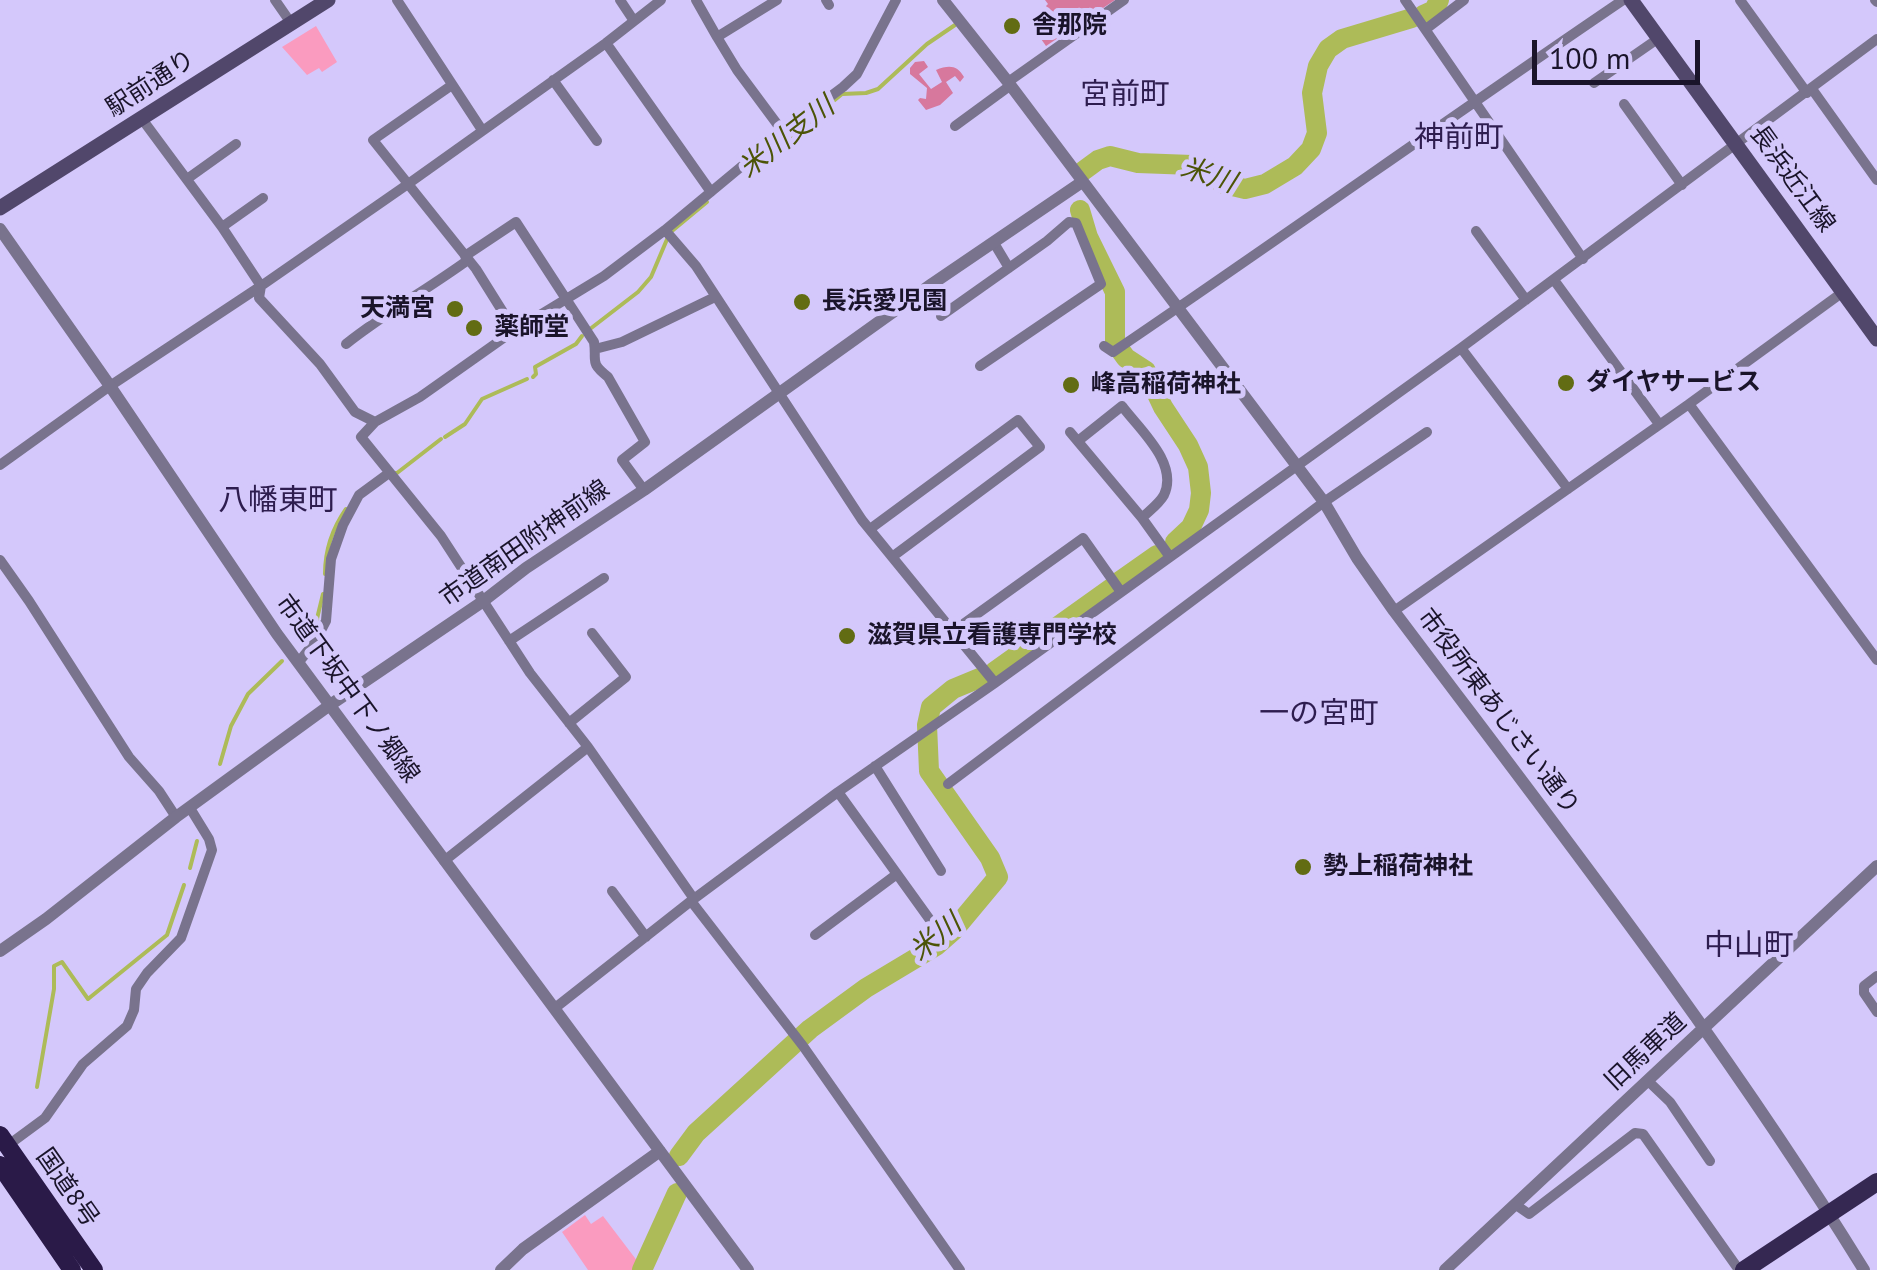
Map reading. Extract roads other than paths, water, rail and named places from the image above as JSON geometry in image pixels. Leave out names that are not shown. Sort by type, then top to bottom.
[{"type":"highway","name":"国道8号","points":[[4,1141],[94,1270]]},
{"type":"highway","name":"国道8号","points":[[0,1166],[72,1270]]},
{"type":"main road","name":"駅前通り","points":[[0,208],[328,0]]},
{"type":"main road","name":"長浜近江線","points":[[1631,0],[1877,339]]},
{"type":"main road","points":[[1741,1270],[1877,1182]]},
{"type":"street","points":[[275,0],[291,24]]},
{"type":"street","points":[[397,0],[482,130]]},
{"type":"street","points":[[620,0],[634,21]]},
{"type":"street","points":[[0,465],[408,184],[661,0]]},
{"type":"street","points":[[696,0],[737,70],[783,132]]},
{"type":"street","points":[[717,37],[776,0]]},
{"type":"street","points":[[896,0],[857,74],[604,276],[512,332],[420,398],[375,422],[362,437],[441,536],[530,674],[588,748],[692,900],[798,1039],[960,1270]]},
{"type":"street","name":"市役所東あじさい通り","points":[[943,0],[1009,83],[1075,186],[1178,310],[1324,502],[1394,611],[1705,1029],[1830,1213],[1864,1270]]},
{"type":"street","points":[[955,126],[1124,0]]},
{"type":"street","points":[[1406,0],[1583,259]]},
{"type":"street","points":[[1426,28],[1464,0]]},
{"type":"street","points":[[1114,348],[1178,310],[1622,0]]},
{"type":"street","points":[[1740,0],[1877,180]]},
{"type":"street","points":[[1594,83],[1659,38]]},
{"type":"street","points":[[555,1008],[838,792],[995,684],[1461,348],[1877,40]]},
{"type":"street","points":[[606,43],[711,192]]},
{"type":"street","points":[[552,80],[597,141]]},
{"type":"street","points":[[1009,83],[1031,124],[1064,170],[1067,183],[1075,186]]},
{"type":"street","points":[[452,85],[373,140],[467,258],[512,332]]},
{"type":"street","points":[[1624,104],[1682,185]]},
{"type":"street","points":[[142,119],[261,286],[259,298],[320,364],[355,412],[375,422]]},
{"type":"street","points":[[187,179],[236,144]]},
{"type":"street","name":"市道南田附神前線","points":[[0,951],[330,705],[644,490],[1075,186]]},
{"type":"street","points":[[222,227],[263,198]]},
{"type":"street","points":[[346,344],[516,222],[594,342],[592,358],[608,377],[646,442],[622,460],[644,490]]},
{"type":"street","points":[[932,284],[945,314],[1069,222],[1076,223],[1101,284],[980,366]]},
{"type":"street","name":"市道下坂中下ノ郷線","points":[[0,229],[298,663],[748,1270]]},
{"type":"street","points":[[665,230],[696,266],[870,530],[995,684]]},
{"type":"street","points":[[1476,231],[1526,300]]},
{"type":"street","points":[[994,243],[1009,268]]},
{"type":"street","points":[[1554,280],[1660,424]]},
{"type":"street","points":[[1394,611],[1844,292]]},
{"type":"street","points":[[595,348],[622,342],[715,296]]},
{"type":"street","points":[[1461,348],[1568,488]]},
{"type":"street","points":[[1689,404],[1877,660]]},
{"type":"street","points":[[1142,518],[1162,500],[1167,474],[1159,455],[1122,406],[1074,436],[1170,557]]},
{"type":"street","points":[[870,530],[1018,420],[1038,437],[1040,447],[892,557]]},
{"type":"street","points":[[948,784],[1324,502],[1426,432]]},
{"type":"street","points":[[298,663],[316,642],[326,620],[331,559],[343,524],[359,495],[389,473]]},
{"type":"street","points":[[952,632],[1083,538],[1122,592]]},
{"type":"street","points":[[0,560],[129,756],[176,817]]},
{"type":"street","points":[[509,642],[604,578]]},
{"type":"street","points":[[570,724],[626,678],[592,633]]},
{"type":"street","points":[[444,861],[588,748]]},
{"type":"street","points":[[875,766],[941,872]]},
{"type":"street","points":[[838,792],[938,931]]},
{"type":"street","points":[[4,1141],[44,1118],[83,1064],[127,1026],[134,1010],[136,989],[181,938],[212,850],[190,808]]},
{"type":"street","name":"旧馬車道","points":[[1445,1270],[1877,866]]},
{"type":"street","points":[[816,934],[897,874]]},
{"type":"street","points":[[612,890],[646,936]]},
{"type":"street","points":[[1877,976],[1864,986],[1864,993],[1877,1012]]},
{"type":"street","points":[[1648,1081],[1670,1102],[1710,1162]]},
{"type":"street","points":[[1516,1204],[1529,1214],[1636,1133],[1643,1134],[1741,1270]]},
{"type":"street","points":[[501,1270],[660,1151]]},
{"type":"waterway","name":"米川","points":[[1423,15],[1434,10],[1439,0]]},
{"type":"waterway","name":"米川","points":[[1083,171],[1110,156],[1138,163],[1192,165],[1224,184],[1245,189],[1265,184],[1295,166],[1311,149],[1317,133],[1312,93],[1318,66],[1328,49],[1342,39],[1412,18]]},
{"type":"waterway","name":"米川支川","points":[[779,142],[801,134],[842,94],[878,89],[927,44],[955,25]]},
{"type":"waterway","name":"米川支川","points":[[672,231],[707,202]]},
{"type":"waterway","name":"米川","points":[[1080,210],[1088,237],[1115,292],[1115,343],[1126,358],[1146,371],[1198,467],[1199,510],[1191,527],[1175,542]]},
{"type":"waterway","name":"米川支川","points":[[590,329],[651,277],[668,237]]},
{"type":"waterway","name":"米川支川","points":[[533,377],[535,367],[576,344],[582,336]]},
{"type":"waterway","name":"米川支川","points":[[445,437],[465,424],[482,399],[527,379]]},
{"type":"waterway","name":"米川支川","points":[[394,473],[441,439]]},
{"type":"waterway","name":"米川支川","points":[[325,574],[330,540],[346,509]]},
{"type":"waterway","name":"米川","points":[[1120,581],[1157,555]]},
{"type":"waterway","name":"米川","points":[[994,672],[1113,587]]},
{"type":"waterway","name":"米川支川","points":[[301,642],[314,631],[323,594]]},
{"type":"waterway","name":"米川支川","points":[[220,764],[231,726],[248,694],[282,661]]},
{"type":"waterway","name":"米川","points":[[679,1156],[696,1133],[810,1029],[866,988],[936,946],[998,877],[990,858],[929,771],[927,725],[931,707],[953,689],[982,677]]},
{"type":"waterway","name":"米川支川","points":[[190,868],[197,841]]},
{"type":"waterway","name":"米川支川","points":[[37,1087],[54,989],[54,966],[62,962],[88,999],[167,935],[184,885]]},
{"type":"waterway","name":"米川","points":[[642,1270],[677,1193]]},
{"type":"place","name":"舎那院","points":[[1012,26]]},
{"type":"place","name":"長浜愛児園","points":[[802,302]]},
{"type":"place","name":"天満宮","points":[[455,309]]},
{"type":"place","name":"薬師堂","points":[[474,328]]},
{"type":"place","name":"ダイヤサービス","points":[[1566,383]]},
{"type":"place","name":"峰高稲荷神社","points":[[1071,385]]},
{"type":"place","name":"滋賀県立看護専門学校","points":[[847,636]]},
{"type":"place","name":"勢上稲荷神社","points":[[1303,867]]},
{"type":"district","name":"宮前町","points":[[1125,95]]},
{"type":"district","name":"神前町","points":[[1459,138]]},
{"type":"district","name":"八幡東町","points":[[278,501]]},
{"type":"district","name":"一の宮町","points":[[1319,714]]},
{"type":"district","name":"中山町","points":[[1749,946]]}]
